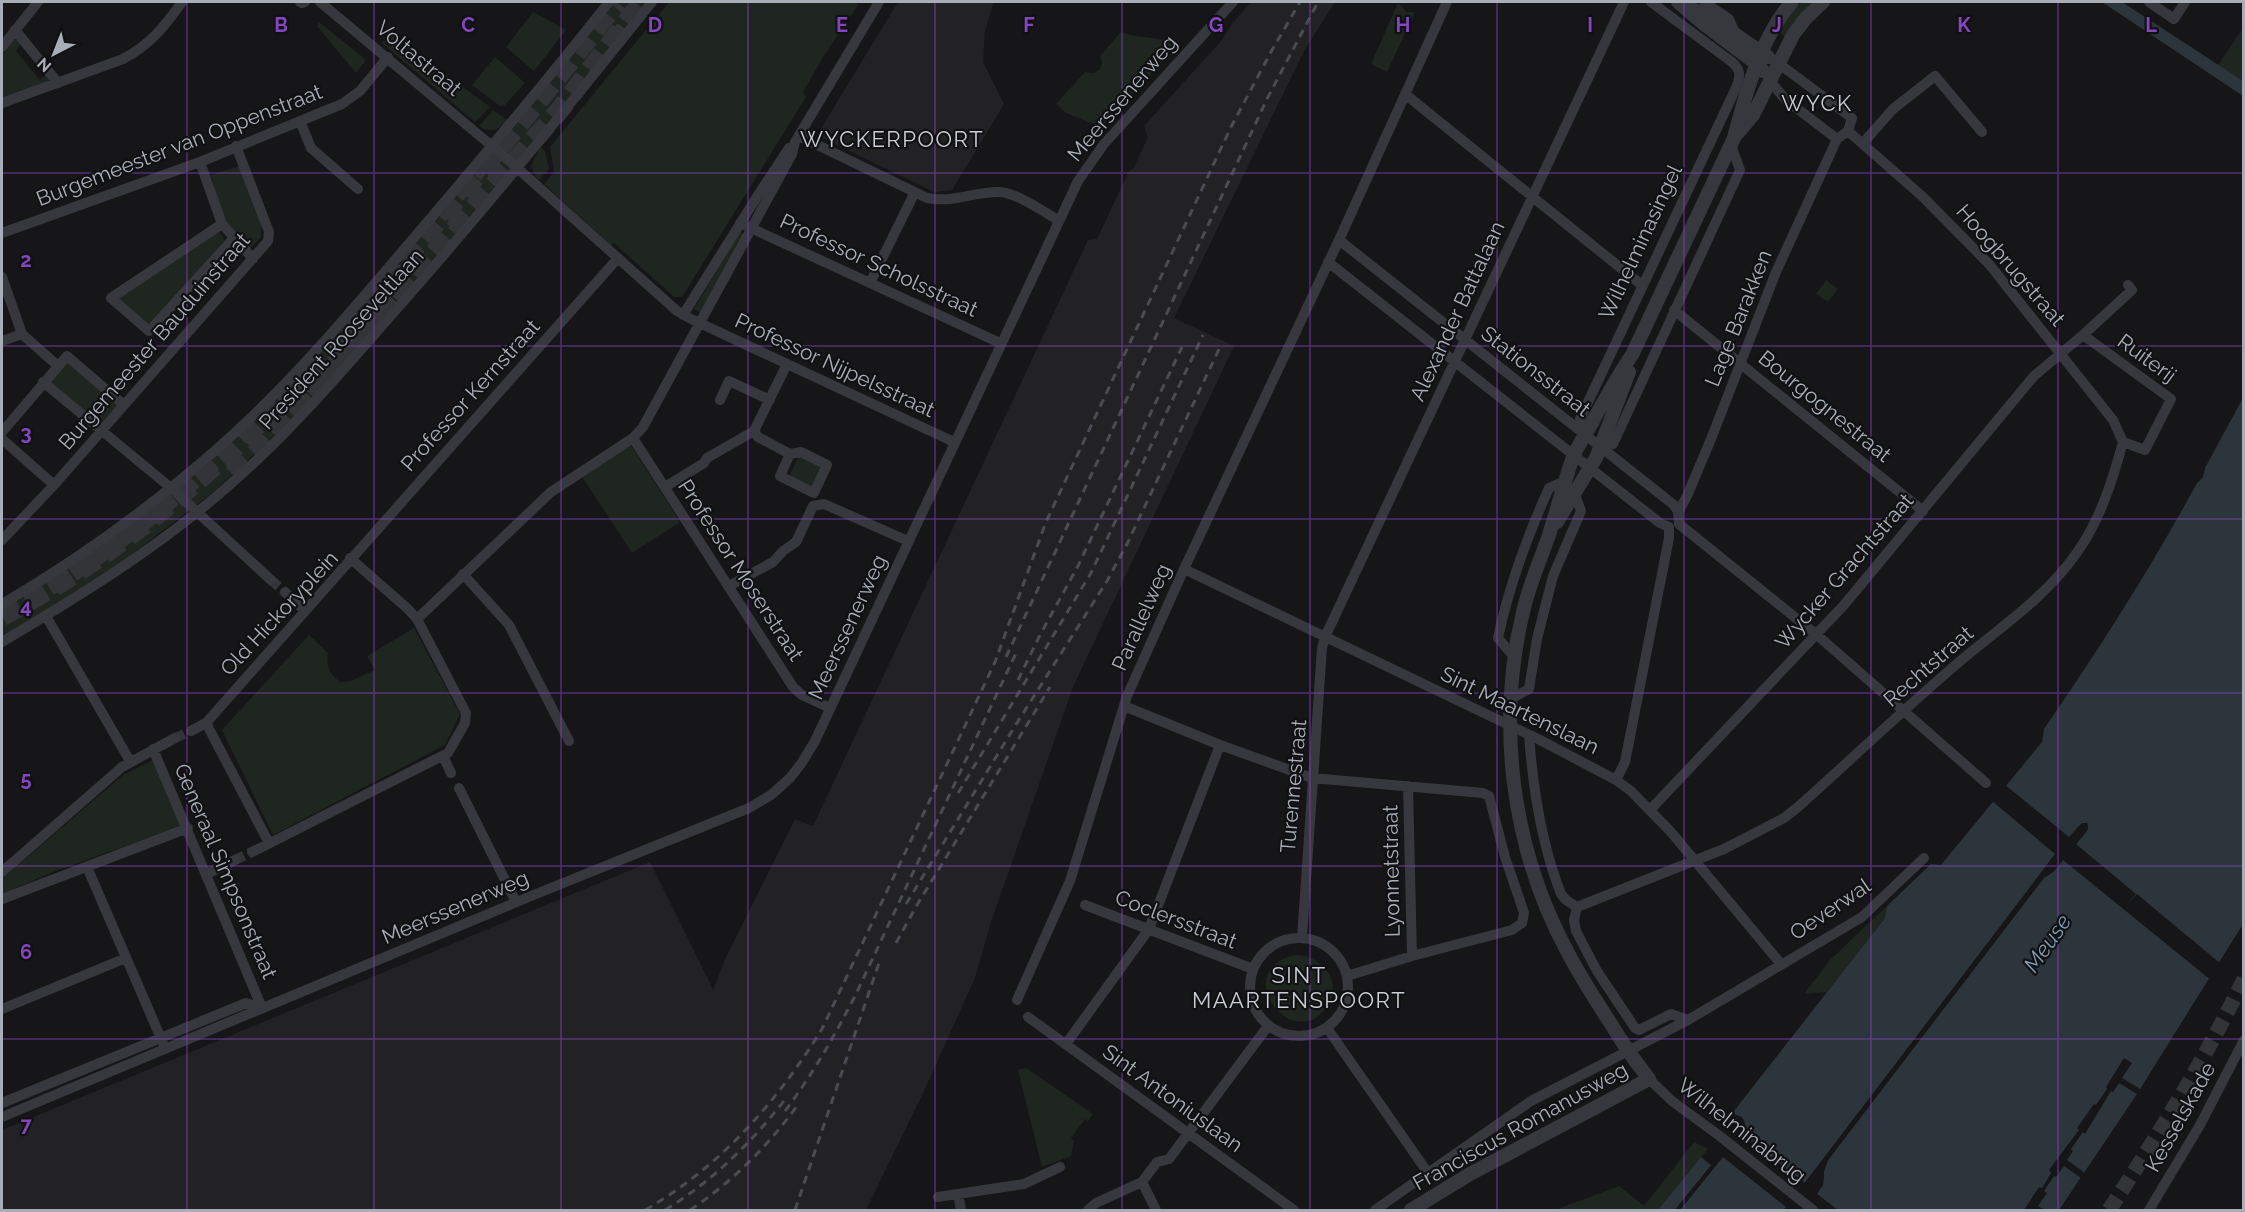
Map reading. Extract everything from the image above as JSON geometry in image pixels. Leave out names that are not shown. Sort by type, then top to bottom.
[{"type":"street","points":[[2,47],[38,2]]},
{"type":"street","points":[[2,103],[123,59],[146,46],[164,27],[182,2]]},
{"type":"street","name":"Voltastraat","points":[[320,2],[493,146],[618,258]]},
{"type":"street","name":"President Rooseveltlaan","points":[[2,604],[96,544],[171,488],[220,447],[296,372],[493,146],[609,2]]},
{"type":"street","name":"President Rooseveltlaan","points":[[2,642],[126,563],[197,512],[266,450],[340,372],[518,168],[652,2]]},
{"type":"street","points":[[683,315],[786,152],[797,139],[879,2]]},
{"type":"street","name":"Meerssenerweg","points":[[2,1103],[262,1008],[723,819],[760,802],[782,786],[801,764],[830,708],[1078,181],[1095,154],[1233,2]]},
{"type":"street","name":"Parallelweg","points":[[1017,1000],[1070,881],[1124,706],[1184,569],[1339,240],[1447,2]]},
{"type":"street","name":"Alexander Battalaan","points":[[1325,637],[1624,2]]},
{"type":"street","name":"Wilhelminasingel","points":[[1585,434],[1580,419],[1736,88],[1740,73],[1739,68],[1651,2]]},
{"type":"street","points":[[1679,2],[1705,25],[1760,59],[1778,63],[1852,118],[1848,131],[1837,139],[1786,100],[1769,80],[1760,59],[1736,35],[1710,17],[1679,2]]},
{"type":"street","points":[[1704,2],[1718,6],[1729,19],[1736,35]]},
{"type":"street","name":"Wilhelminasingel","points":[[1649,1079],[1566,951],[1539,886],[1520,819],[1509,749],[1510,699],[1515,658],[1525,602],[1574,456],[1632,355],[1732,141],[1770,32],[1792,2]]},
{"type":"street","name":"Wilhelminasingel","points":[[1732,141],[1753,115],[1769,80],[1799,27],[1823,2]]},
{"type":"street","points":[[2149,2],[2174,19],[2186,2]]},
{"type":"street","points":[[15,30],[58,83]]},
{"type":"street","name":"Burgemeester van Oppenstraat","points":[[2,233],[201,162],[349,100],[360,91],[388,57]]},
{"type":"street","points":[[1863,142],[1898,103],[1935,76],[1983,132]]},
{"type":"street","points":[[1405,94],[1643,286]]},
{"type":"street","points":[[300,121],[311,148],[358,189]]},
{"type":"street","name":"Hoogbrugstraat","points":[[1848,131],[1863,142],[1950,223],[2006,285],[2113,420],[2123,442]]},
{"type":"street","points":[[797,139],[927,198],[944,201],[997,192],[1009,194],[1058,220]]},
{"type":"street","points":[[417,619],[551,492],[633,438],[643,427],[792,154],[797,139]]},
{"type":"street","name":"Lage Barakken","points":[[1678,512],[1687,496],[1776,272],[1837,139]]},
{"type":"street","points":[[1601,446],[1613,444],[1740,170],[1732,141]]},
{"type":"street","name":"Burgemeester Bauduinstraat","points":[[5,537],[54,485],[268,240],[269,232],[236,146]]},
{"type":"street","points":[[201,162],[222,224],[253,259]]},
{"type":"street","points":[[870,283],[915,192]]},
{"type":"street","name":"Professor Scholsstraat","points":[[741,223],[1000,343]]},
{"type":"street","points":[[222,224],[111,298],[149,331],[233,238]]},
{"type":"street","name":"Stationsstraat","points":[[1339,240],[1601,446],[1674,505],[1678,512]]},
{"type":"street","name":"Professor Nijpelsstraat","points":[[618,258],[683,315],[954,442]]},
{"type":"street","name":"Professor Kernstraat","points":[[350,558],[618,258]]},
{"type":"street","name":"Stationsstraat","points":[[1328,262],[1660,524],[1674,525],[1817,635],[1986,783]]},
{"type":"street","points":[[2,277],[22,334],[58,366]]},
{"type":"street","name":"Ruiterij","points":[[2060,353],[2123,299],[2130,287]]},
{"type":"street","name":"Bourgognestraat","points":[[1674,310],[1923,511]]},
{"type":"street","points":[[2,341],[22,334]]},
{"type":"street","name":"Ruiterij","points":[[2083,335],[2171,399],[2145,450],[2123,442]]},
{"type":"street","name":"Wycker Grachtstraat","points":[[1650,810],[1817,635],[2034,376],[2060,353]]},
{"type":"street","name":"Wilhelminasingel","points":[[1548,537],[1591,469],[1628,372],[1632,355]]},
{"type":"street","points":[[2,432],[66,356],[124,405]]},
{"type":"street","points":[[664,487],[704,463],[707,458],[754,431],[788,364]]},
{"type":"street","points":[[720,400],[729,381],[770,400]]},
{"type":"street","points":[[44,382],[171,488],[271,580]]},
{"type":"street","points":[[754,431],[758,437],[790,454],[801,452],[827,465],[814,493],[780,476],[790,454]]},
{"type":"street","name":"Professor Moserstraat","points":[[633,438],[793,687],[802,695],[830,708]]},
{"type":"street","points":[[2,439],[54,485]]},
{"type":"street","name":"Rechtstraat","points":[[1694,859],[1724,849],[1784,818],[1964,658],[2028,606],[2076,555],[2086,539],[2117,465],[2123,442]]},
{"type":"street","name":"Wilhelminasingel","points":[[1515,658],[1498,638],[1508,593],[1522,550],[1549,488],[1565,481]]},
{"type":"street","points":[[1510,699],[1526,692],[1530,684],[1537,639],[1553,576],[1581,511],[1575,495]]},
{"type":"street","points":[[729,586],[773,562],[796,542],[813,506],[824,504],[908,541]]},
{"type":"street","points":[[1616,780],[1625,762],[1669,538],[1678,512]]},
{"type":"street","points":[[2,524],[5,537]]},
{"type":"street","name":"Old Hickoryplein","points":[[191,731],[206,723],[350,558],[417,619],[466,713],[465,723],[452,749],[443,756],[252,852]]},
{"type":"street","name":"Sint Maartenslaan","points":[[1184,569],[1529,735],[1616,780],[1650,810],[1694,859],[1781,964]]},
{"type":"street","points":[[463,574],[509,625],[569,741]]},
{"type":"street","points":[[285,592],[305,611]]},
{"type":"street","points":[[46,616],[130,760]]},
{"type":"street","name":"Turennestraat","points":[[1302,938],[1312,778],[1322,648],[1325,637]]},
{"type":"street","points":[[1124,706],[1220,745],[1312,778],[1483,793],[1489,796],[1505,857],[1524,913],[1522,923],[1512,930],[1412,956],[1347,976]]},
{"type":"street","points":[[206,723],[269,843]]},
{"type":"street","points":[[1529,735],[1533,785],[1543,840],[1561,894],[1578,907]]},
{"type":"street","points":[[2,872],[130,760],[175,738]]},
{"type":"street","points":[[1066,1044],[1149,929],[1220,745]]},
{"type":"street","name":"Generaal Simpsonstraat","points":[[153,749],[262,1008]]},
{"type":"street","points":[[443,756],[451,773]]},
{"type":"street","name":"Lyonnetstraat","points":[[1408,786],[1412,956]]},
{"type":"street","points":[[459,788],[516,902]]},
{"type":"street","points":[[2,899],[188,828]]},
{"type":"street","name":"Oeverwal","points":[[1781,964],[1866,914],[1924,858]]},
{"type":"street","points":[[1578,907],[1694,859]]},
{"type":"street","points":[[207,874],[235,860]]},
{"type":"street","points":[[87,867],[163,1043]]},
{"type":"street","name":"Coclersstraat","points":[[1085,905],[1253,969]]},
{"type":"street","points":[[1578,907],[1574,920],[1576,931],[1598,971],[1635,1028],[1639,1030],[1671,1014],[1688,1020]]},
{"type":"street","points":[[1302,938],[1317,941],[1331,949],[1341,961],[1347,976],[1348,993],[1344,1009],[1327,1028],[1316,1034],[1297,1037],[1268,1026],[1255,1010],[1250,983],[1253,969],[1261,956],[1272,946],[1286,940],[1302,938]]},
{"type":"street","points":[[2,1009],[126,958]]},
{"type":"street","name":"Franciscus Romanusweg","points":[[1375,1210],[1531,1101],[1688,1020],[1781,964]]},
{"type":"street","name":"Sint Antoniuslaan","points":[[1028,1017],[1294,1210]]},
{"type":"street","points":[[1088,1210],[1096,1203],[1143,1182],[1157,1161],[1169,1159],[1268,1026]]},
{"type":"street","points":[[1327,1028],[1428,1173]]},
{"type":"street","name":"Kesselskade","points":[[2149,1210],[2200,1125],[2244,1040]]},
{"type":"street","name":"Meerssenerweg","points":[[2,1117],[163,1043]]},
{"type":"street","name":"Franciscus Romanusweg","points":[[1411,1210],[1470,1174],[1649,1079]]},
{"type":"street","name":"Wilhelminabrug","points":[[1649,1079],[1672,1101],[1813,1210]]},
{"type":"street","points":[[938,1197],[1024,1184],[1060,1167]]},
{"type":"street","points":[[1143,1182],[1156,1210]]},
{"type":"street","points":[[958,1194],[961,1210]]},
{"type":"shaded area","points":[[614,2],[647,2],[605,56],[380,324],[289,423],[212,493],[122,562],[2,638],[2,608],[24,595],[269,406]]},
{"type":"shaded area","points":[[669,2],[860,2],[825,54],[803,92],[806,97],[682,297],[674,297],[614,243],[611,245],[544,184],[554,172],[550,147]]},
{"type":"shaded area","points":[[898,2],[994,2],[985,30],[983,62],[1004,104],[952,190],[934,192],[817,135]]},
{"type":"shaded area","points":[[1251,2],[1335,2],[1304,51],[1174,318],[1234,346],[1073,687],[990,925],[975,978],[924,1091],[866,1210],[2,1210],[2,1130],[650,862],[713,989],[712,993],[725,959],[795,819],[813,826],[1088,240],[1097,239],[1129,171],[1133,169],[1148,137],[1144,126],[1222,40]]},
{"type":"shaded area","points":[[1801,2],[1815,2],[1786,37],[1779,32],[1792,11]]},
{"type":"shaded area","points":[[1398,3],[1407,12],[1415,12],[1387,72],[1371,64]]},
{"type":"shaded area","points":[[533,12],[566,30],[534,71],[506,47]]},
{"type":"shaded area","points":[[319,22],[366,60],[356,73],[317,26]]},
{"type":"shaded area","points":[[2243,28],[2243,96],[2212,74]]},
{"type":"shaded area","points":[[1121,32],[1156,38],[1176,46],[1102,127],[1066,113],[1056,104],[1085,72],[1094,73],[1099,70],[1102,64],[1100,56]]},
{"type":"shaded area","points":[[390,33],[490,107],[475,122],[382,43]]},
{"type":"shaded area","points":[[15,37],[21,44],[16,51],[40,80],[46,75],[50,81],[2,99],[2,55]]},
{"type":"shaded area","points":[[495,57],[525,83],[504,106],[500,106],[472,85]]},
{"type":"shaded area","points":[[493,110],[507,120],[494,130],[487,130],[479,126]]},
{"type":"shaded area","points":[[540,147],[545,151],[549,169],[539,180],[531,166]]},
{"type":"shaded area","points":[[239,166],[261,221],[261,237],[249,250],[224,220],[211,175]]},
{"type":"shaded area","points":[[218,230],[225,240],[147,326],[116,299]]},
{"type":"shaded area","points":[[740,232],[745,235],[701,313],[694,309]]},
{"type":"shaded area","points":[[1826,280],[1838,289],[1828,302],[1816,294]]},
{"type":"shaded area","points":[[67,358],[121,405],[102,427],[46,381]]},
{"type":"shaded area","points":[[630,444],[680,522],[632,553],[581,475]]},
{"type":"shaded area","points":[[799,456],[822,467],[812,487],[789,476]]},
{"type":"shaded area","points":[[414,628],[460,714],[445,745],[273,835],[222,730],[309,635],[328,653],[329,670],[341,682],[351,681],[375,670],[367,656]]},
{"type":"shaded area","points":[[153,760],[181,826],[53,872],[2,894],[2,879],[123,775]]},
{"type":"shaded area","points":[[1887,906],[1885,918],[1827,992],[1804,994],[1830,960]]},
{"type":"shaded area","points":[[1295,955],[1313,959],[1321,964],[1331,978],[1333,987],[1328,1005],[1314,1019],[1299,1022],[1285,1017],[1274,1006],[1267,992],[1267,977],[1276,964]]},
{"type":"shaded area","points":[[1026,1068],[1093,1114],[1088,1121],[1085,1119],[1071,1138],[1074,1141],[1071,1156],[1042,1167],[1018,1070]]},
{"type":"shaded area","points":[[1694,1142],[1708,1149],[1658,1210],[1555,1210],[1619,1186],[1644,1206]]},
{"type":"water","points":[[2102,2],[2122,2],[2243,81],[2243,96]]},
{"type":"water","name":"Meuse","points":[[2243,398],[2243,924],[2137,1094],[2059,1210],[1803,1210],[1823,1185],[1828,1160],[2044,878],[2053,872],[2086,832],[2087,823],[2079,826],[2056,854],[1784,1210],[1680,1210],[1741,1133],[1745,1125],[1742,1117],[1734,1114],[1730,1116],[1885,918],[1887,906],[1931,864],[1941,865],[2042,742],[2044,729],[2124,608],[2197,483],[2203,477],[2205,468]]},
{"type":"water","points":[[1701,1157],[1712,1165],[1675,1210],[1658,1210]]},
{"type":"pier","points":[[2004,784],[2069,837],[2082,823],[2087,823],[2088,829],[2076,844],[2136,894],[2125,907],[2137,894],[2222,965],[2212,981],[2063,860],[2053,872],[2043,878],[1828,1160],[1823,1185],[1817,1194],[1838,1210],[1800,1210],[1820,1184],[1824,1162],[1788,1210],[1784,1210],[1786,1207],[1723,1157],[1680,1210],[1675,1210],[1711,1165],[1701,1157],[1703,1155],[1714,1163],[1738,1132],[1742,1125],[1740,1119],[1729,1118],[1734,1114],[1744,1120],[1745,1125],[1741,1134],[1805,1183],[2055,854],[1991,800]]},
{"type":"pier","points":[[2124,1058],[2132,1063],[2122,1078],[2140,1089],[2137,1094],[2119,1083],[2113,1092],[2111,1091],[2085,1134],[2083,1132],[2071,1149],[2073,1151],[2067,1160],[2085,1173],[2081,1178],[2064,1166],[2044,1191],[2047,1193],[2038,1206],[2045,1210],[2024,1210],[2039,1187],[2042,1188],[2051,1173],[2049,1170],[2079,1130],[2077,1128],[2094,1104],[2096,1105],[2107,1089],[2106,1087]]},
{"type":"tunnel","points":[[2,616],[37,597],[106,553],[172,503],[262,420],[441,218],[617,2]]},
{"type":"tunnel","points":[[233,475],[268,441],[559,111],[642,2]]},
{"type":"tunnel","points":[[614,43],[644,2]]},
{"type":"tunnel","points":[[386,277],[508,134]]},
{"type":"tunnel","points":[[276,436],[468,219]]},
{"type":"tunnel","points":[[2,614],[46,590],[88,563],[167,503],[241,436],[310,363]]},
{"type":"tunnel","points":[[271,580],[285,592]]},
{"type":"tunnel","points":[[175,738],[191,731]]},
{"type":"tunnel","points":[[235,860],[252,852]]},
{"type":"tunnel","points":[[2109,1210],[2180,1097],[2244,979]]},
{"type":"railway","points":[[645,1210],[698,1174],[745,1131],[786,1082],[822,1029],[995,662],[1046,522],[1231,127],[1300,2]]},
{"type":"railway","points":[[1006,657],[1268,97],[1318,2]]},
{"type":"railway","points":[[958,793],[1091,573],[1203,335]]},
{"type":"railway","points":[[906,904],[1107,581],[1127,544],[1221,345]]},
{"type":"railway","points":[[1018,680],[1078,566],[1182,347]]},
{"type":"railway","points":[[785,1111],[823,1054],[856,994],[1017,651]]},
{"type":"railway","points":[[896,943],[1050,687]]},
{"type":"railway","points":[[795,1210],[879,963]]},
{"type":"railway","points":[[665,1210],[716,1173],[760,1129],[787,1097]]},
{"type":"railway","points":[[690,1210],[748,1163],[797,1106]]},
{"type":"district","name":"WYCK","points":[[1817,103]]},
{"type":"district","name":"WYCKERPOORT","points":[[892,139]]},
{"type":"district","name":"SINT MAARTENSPOORT","points":[[1299,988]]}]
